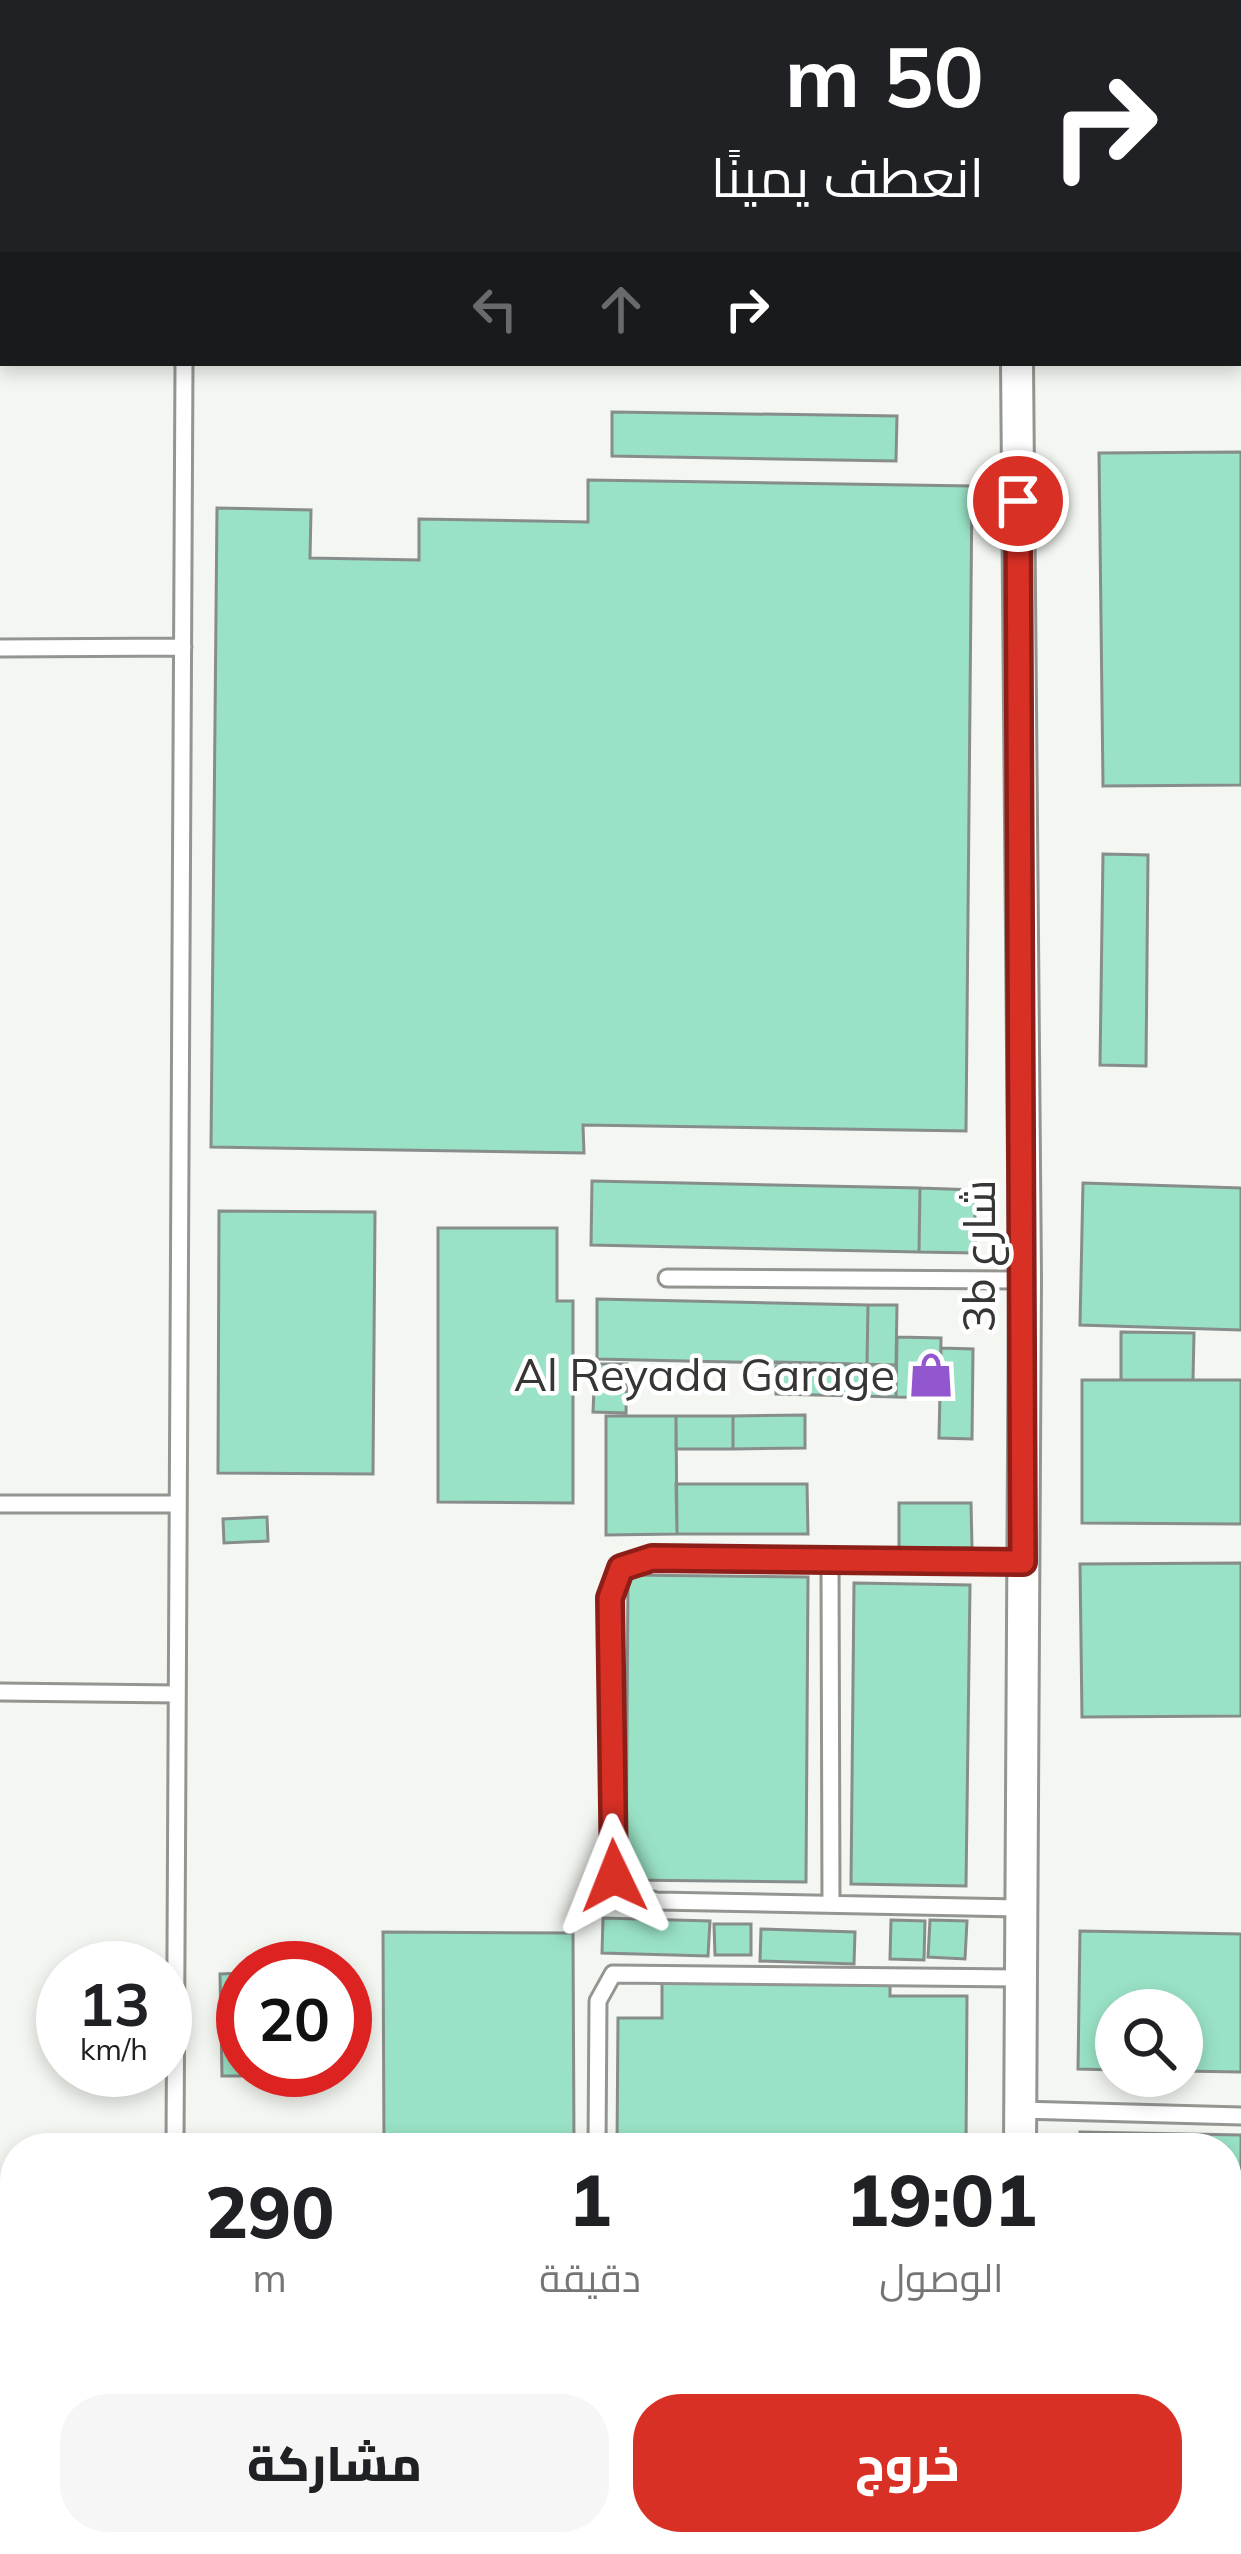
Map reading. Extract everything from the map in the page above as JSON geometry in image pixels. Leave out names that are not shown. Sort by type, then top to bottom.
[{"type":"street","name":"3b شارع","points":[[1016,366],[1025,1280],[1020,2133]]},
{"type":"lane","points":[[175,2133],[184,366]]},
{"type":"lane","points":[[0,648],[183,647]]},
{"type":"lane","points":[[667,1278],[1025,1280]]},
{"type":"lane","points":[[0,1504],[178,1504]]},
{"type":"lane","points":[[1021,1908],[638,1900],[624,1891],[611,1859],[610,1622],[612,1581],[636,1559],[1023,1562]]},
{"type":"lane","points":[[830,1561],[831,1904]]},
{"type":"lane","points":[[0,1691],[177,1694]]},
{"type":"lane","points":[[597,2133],[598,2001],[613,1974],[1021,1978]]},
{"type":"lane","points":[[1020,2110],[1241,2116]]},
{"type":"building","points":[[612,412],[897,416],[896,461],[612,456]]},
{"type":"building","points":[[1241,452],[1241,785],[1103,786],[1099,453]]},
{"type":"building","points":[[588,480],[972,486],[966,1131],[583,1125],[584,1153],[211,1147],[217,508],[311,510],[310,558],[419,560],[419,519],[588,522]]},
{"type":"building","points":[[1103,854],[1148,855],[1146,1066],[1100,1065]]},
{"type":"building","points":[[592,1181],[920,1188],[919,1252],[591,1245]]},
{"type":"building","points":[[1083,1183],[1241,1188],[1241,1330],[1080,1325]]},
{"type":"building","points":[[920,1188],[975,1190],[975,1253],[919,1252]]},
{"type":"building","points":[[219,1211],[375,1212],[373,1474],[218,1473]]},
{"type":"building","points":[[438,1228],[557,1228],[557,1301],[573,1301],[573,1503],[438,1502]]},
{"type":"building","points":[[597,1299],[868,1305],[867,1365],[597,1359]]},
{"type":"building","points":[[868,1305],[897,1305],[896,1365],[867,1365]]},
{"type":"building","points":[[1121,1332],[1194,1333],[1193,1380],[1121,1380]]},
{"type":"building","points":[[897,1337],[941,1338],[940,1398],[896,1397]]},
{"type":"building","points":[[941,1348],[973,1349],[972,1439],[939,1438]]},
{"type":"building","points":[[776,1362],[896,1365],[896,1397],[776,1394]]},
{"type":"building","points":[[595,1364],[627,1364],[626,1413],[593,1412]]},
{"type":"building","points":[[1082,1380],[1241,1380],[1241,1524],[1082,1523]]},
{"type":"building","points":[[805,1415],[805,1448],[733,1449],[733,1416]]},
{"type":"building","points":[[606,1416],[676,1416],[677,1534],[606,1535]]},
{"type":"building","points":[[676,1416],[733,1416],[733,1449],[676,1449]]},
{"type":"building","points":[[676,1484],[807,1484],[808,1534],[677,1534]]},
{"type":"building","points":[[899,1503],[971,1503],[972,1548],[899,1548]]},
{"type":"building","points":[[267,1517],[268,1541],[224,1543],[223,1519]]},
{"type":"building","points":[[1241,1563],[1241,1716],[1082,1717],[1080,1564]]},
{"type":"building","points":[[628,1575],[808,1577],[806,1882],[626,1880]]},
{"type":"building","points":[[854,1583],[970,1585],[966,1886],[851,1884]]},
{"type":"building","points":[[603,1918],[710,1921],[708,1956],[602,1953]]},
{"type":"building","points":[[891,1920],[925,1921],[924,1960],[890,1959]]},
{"type":"building","points":[[930,1920],[967,1921],[965,1959],[928,1957]]},
{"type":"building","points":[[714,1924],[751,1924],[751,1955],[715,1955]]},
{"type":"building","points":[[761,1929],[855,1932],[854,1964],[760,1961]]},
{"type":"building","points":[[1080,1931],[1241,1934],[1241,2072],[1203,2071],[1203,1989],[1095,1989],[1095,2069],[1078,2069]]},
{"type":"building","points":[[383,1932],[573,1933],[574,2133],[384,2133]]},
{"type":"building","points":[[662,1981],[890,1983],[890,1996],[967,1996],[966,2133],[617,2133],[618,2018],[662,2018]]},
{"type":"place","name":"Al Reyada Garage","points":[[931,1375]]},
{"type":"route","points":[[614,1876],[610,1598],[612,1581],[621,1568],[636,1559],[652,1558],[1023,1562],[1018,501]]}]
